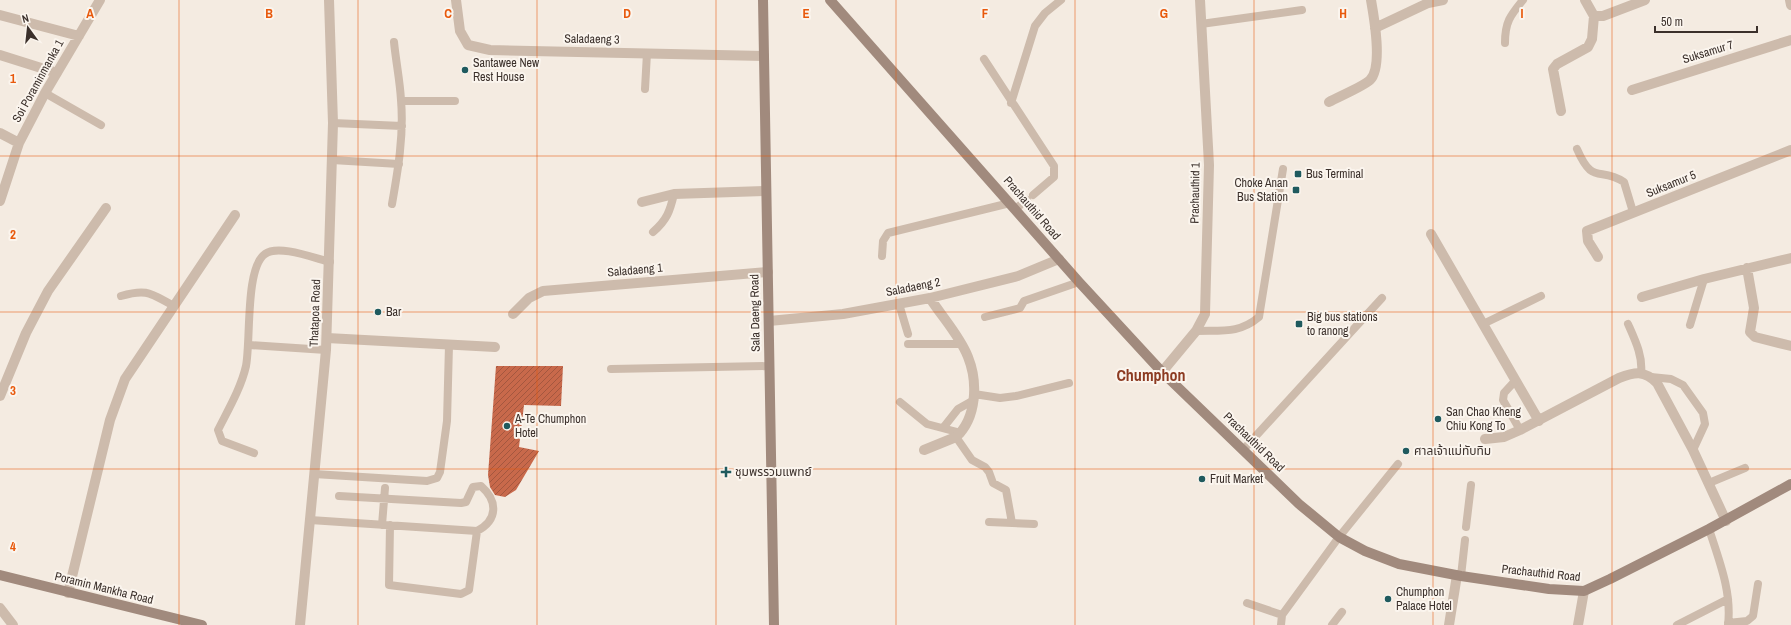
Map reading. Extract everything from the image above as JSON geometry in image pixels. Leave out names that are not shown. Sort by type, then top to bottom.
[{"type":"street","name":"Soi Poraminmanka 1","points":[[0,201],[19,143],[45,93],[100,0]]},
{"type":"street","name":"Thatapoa Road","points":[[300,625],[327,338],[333,123],[329,0]]},
{"type":"street","name":"Saladaeng 3","points":[[456,0],[460,31],[468,45],[490,50],[764,56]]},
{"type":"street","name":"Sala Daeng Road","points":[[763,0],[774,625]]},
{"type":"street","name":"Prachauthid Road","points":[[830,0],[1079,282],[1162,372],[1299,504],[1339,537],[1365,551],[1399,564],[1459,576],[1549,589],[1584,591],[1726,521],[1791,484]]},
{"type":"street","name":"Prachauthid 1","points":[[1162,372],[1196,331],[1205,314],[1208,165],[1200,0]]},
{"type":"street","points":[[1329,102],[1370,80],[1376,70],[1375,28],[1371,0]]},
{"type":"street","points":[[1375,28],[1428,3],[1443,0]]},
{"type":"street","points":[[1561,111],[1553,70],[1557,64],[1588,46],[1592,39],[1594,16],[1585,0]]},
{"type":"street","points":[[1594,16],[1603,16],[1645,0]]},
{"type":"street","points":[[1790,0],[1791,5]]},
{"type":"street","points":[[0,16],[79,36]]},
{"type":"street","name":"Suksamur 7","points":[[1632,90],[1791,40]]},
{"type":"street","points":[[0,55],[57,73]]},
{"type":"street","points":[[0,133],[19,143]]},
{"type":"street","name":"Suksamur 5","points":[[1598,257],[1588,241],[1587,231],[1791,150]]},
{"type":"street","points":[[642,202],[674,194],[766,191]]},
{"type":"street","points":[[0,396],[26,334],[48,291],[106,208]]},
{"type":"street","points":[[68,593],[110,420],[125,379],[236,215]]},
{"type":"street","points":[[1431,234],[1539,421]]},
{"type":"street","points":[[1642,296],[1791,258]]},
{"type":"street","name":"Saladaeng 2","points":[[768,321],[843,314],[930,298],[1018,276],[1059,259]]},
{"type":"street","points":[[1748,268],[1754,308],[1750,332],[1755,337],[1791,346]]},
{"type":"street","name":"Saladaeng 1","points":[[513,314],[529,298],[542,291],[768,272]]},
{"type":"street","points":[[924,450],[959,435],[970,420],[974,397],[970,363],[961,344],[930,298]]},
{"type":"street","points":[[327,338],[495,347]]},
{"type":"street","points":[[1485,439],[1504,437],[1539,421],[1619,378],[1631,373],[1640,373],[1651,377],[1657,384],[1693,450],[1726,521]]},
{"type":"street","name":"Poramin Mankha Road","points":[[0,574],[68,593],[202,625]]},
{"type":"street","points":[[1449,625],[1459,576]]},
{"type":"street","points":[[1578,625],[1584,591]]},
{"type":"street","points":[[0,608],[13,625]]},
{"type":"lane","points":[[1011,103],[1035,26],[1045,13],[1061,0]]},
{"type":"lane","points":[[1505,43],[1505,28],[1510,16],[1523,0]]},
{"type":"lane","points":[[1201,24],[1302,10]]},
{"type":"lane","points":[[392,204],[399,164],[402,126],[402,101],[394,42]]},
{"type":"lane","points":[[645,89],[647,54]]},
{"type":"lane","points":[[882,256],[882,241],[888,233],[1013,206],[1030,197],[1054,177],[1054,166],[1011,103],[984,59]]},
{"type":"lane","points":[[45,93],[101,125]]},
{"type":"lane","points":[[402,101],[455,101]]},
{"type":"lane","points":[[333,123],[402,126]]},
{"type":"lane","points":[[1577,149],[1582,162],[1590,171],[1600,175],[1616,177],[1624,182],[1633,212]]},
{"type":"lane","points":[[332,160],[399,164]]},
{"type":"lane","points":[[1196,331],[1236,330],[1249,325],[1259,317],[1283,168]]},
{"type":"lane","points":[[653,232],[663,224],[670,211],[674,194]]},
{"type":"lane","points":[[254,453],[222,442],[218,430],[242,378],[249,345],[252,281],[257,261],[266,253],[279,250],[330,262]]},
{"type":"lane","points":[[1690,325],[1704,279]]},
{"type":"lane","points":[[985,317],[1020,308],[1024,301],[1079,282]]},
{"type":"lane","points":[[121,296],[137,292],[149,293],[174,306]]},
{"type":"lane","points":[[1483,324],[1541,296]]},
{"type":"lane","points":[[1244,450],[1382,298]]},
{"type":"lane","points":[[899,304],[908,334]]},
{"type":"lane","points":[[1628,324],[1642,364],[1640,373]]},
{"type":"lane","points":[[908,344],[961,344]]},
{"type":"lane","points":[[249,345],[326,350]]},
{"type":"lane","points":[[314,474],[428,482],[437,478],[440,472],[447,421],[449,345]]},
{"type":"lane","points":[[611,369],[769,366]]},
{"type":"lane","points":[[1651,377],[1671,379],[1683,385],[1703,413],[1704,424],[1693,450]]},
{"type":"lane","points":[[1516,381],[1504,393],[1503,400],[1520,430]]},
{"type":"lane","points":[[943,428],[958,410],[974,397],[1000,398],[1016,396],[1069,383]]},
{"type":"lane","points":[[900,402],[927,424],[943,428],[959,435],[972,460],[985,467],[989,472],[993,484],[1006,490],[1012,523]]},
{"type":"lane","points":[[1281,625],[1282,615],[1339,537],[1398,464]]},
{"type":"lane","points":[[1709,483],[1745,468]]},
{"type":"lane","points":[[1466,528],[1471,485]]},
{"type":"lane","points":[[310,520],[477,531],[487,525],[493,515],[492,503],[488,492],[481,486],[473,487],[466,502],[461,503],[339,496]]},
{"type":"lane","points":[[385,488],[384,499],[389,585],[461,594],[469,590],[477,531]]},
{"type":"lane","points":[[989,522],[1034,524]]},
{"type":"lane","points":[[1709,529],[1725,581],[1728,599],[1728,624],[1747,622],[1753,616],[1758,584]]},
{"type":"lane","points":[[1459,576],[1465,540]]},
{"type":"lane","points":[[1677,625],[1728,599]]},
{"type":"lane","points":[[1247,603],[1282,615]]},
{"type":"lane","points":[[1332,625],[1342,612]]},
{"type":"building","name":"A-Te Chumphon Hotel","points":[[496,366],[563,366],[561,406],[524,405],[519,447],[539,451],[516,490],[505,497],[495,495],[490,487],[488,475]]},
{"type":"place","name":"Santawee New Rest House","points":[[465,70]]},
{"type":"place","name":"Bus Terminal","points":[[1298,174]]},
{"type":"place","name":"Choke Anan Bus Station","points":[[1296,190]]},
{"type":"place","name":"Bar","points":[[378,312]]},
{"type":"place","name":"Big bus stations to ranong","points":[[1299,324]]},
{"type":"place","name":"San Chao Kheng Chiu Kong To","points":[[1438,419]]},
{"type":"place","name":"A-Te Chumphon Hotel","points":[[507,426]]},
{"type":"place","name":"ศาลเจ้าแม่ทับทิม","points":[[1406,451]]},
{"type":"place","name":"ชุมพรรวมแพทย์","points":[[726,472]]},
{"type":"place","name":"Fruit Market","points":[[1202,479]]},
{"type":"place","name":"Chumphon Palace Hotel","points":[[1388,599]]},
{"type":"district","name":"Chumphon","points":[[1151,375]]}]
